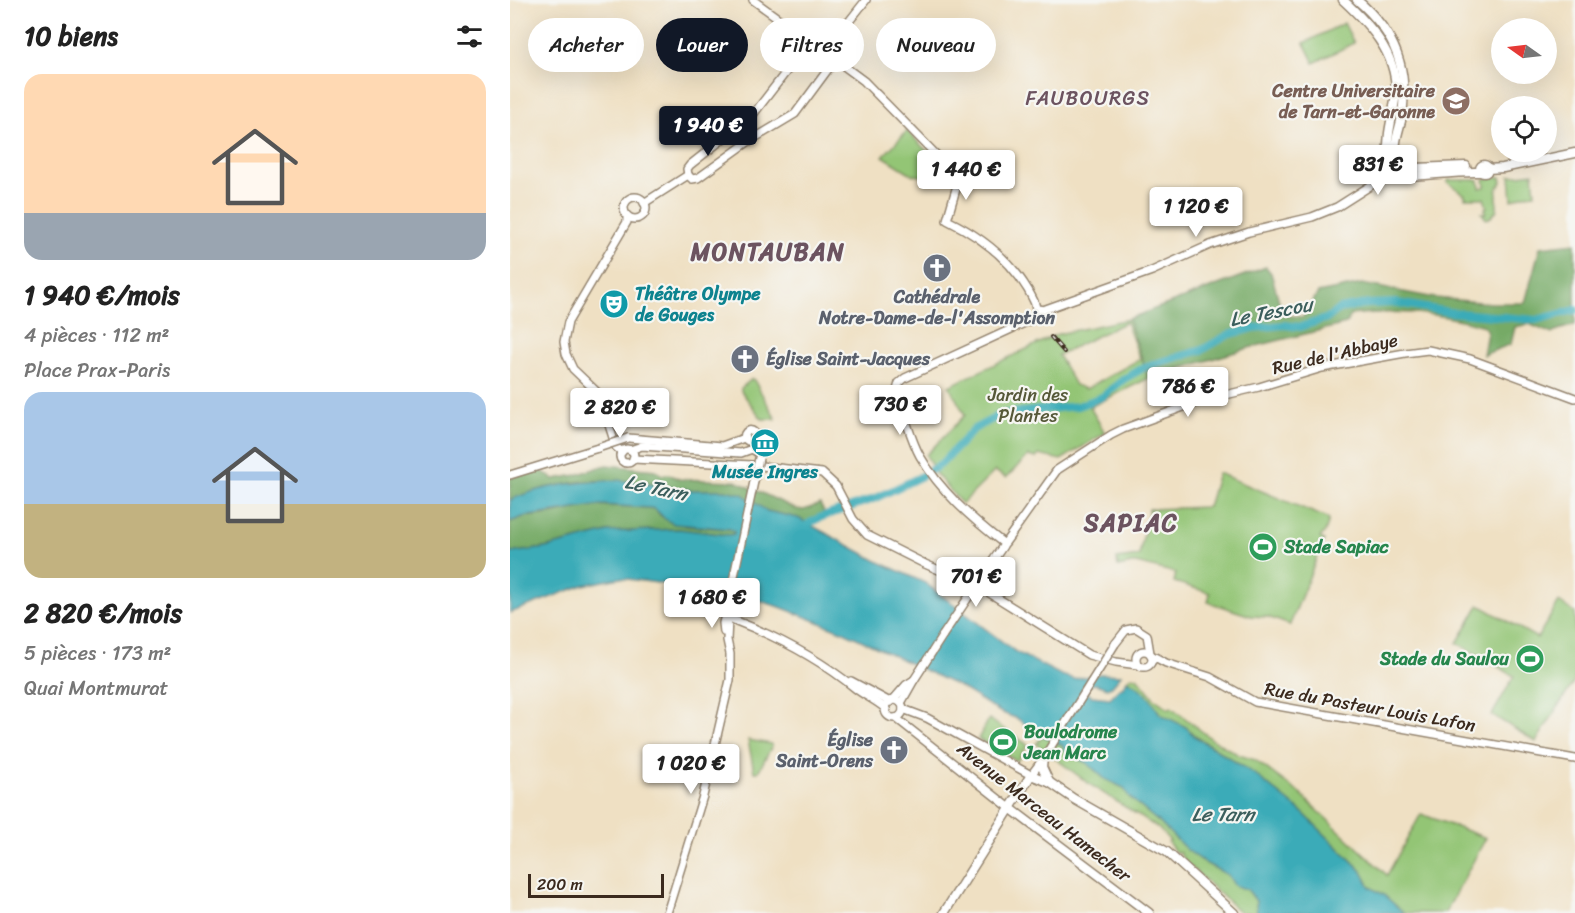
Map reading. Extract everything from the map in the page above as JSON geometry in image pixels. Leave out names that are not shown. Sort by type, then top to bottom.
[{"type":"main road","points":[[753,0],[776,18]]},
{"type":"main road","points":[[852,18],[866,0]]},
{"type":"main road","points":[[1342,0],[1374,31],[1383,43],[1391,64],[1396,93],[1384,171],[1390,177]]},
{"type":"main road","points":[[1357,0],[1382,25],[1401,63],[1405,92],[1395,145],[1397,158],[1404,165],[1416,168],[1448,166],[1483,170]]},
{"type":"main road","points":[[785,72],[752,116],[690,165],[687,169],[688,175],[694,179],[795,114],[828,72]]},
{"type":"main road","points":[[849,72],[868,84],[958,177],[947,220],[984,241],[1004,259],[1022,279],[1039,312]]},
{"type":"main road","points":[[1004,544],[970,516],[933,477],[919,454],[897,390],[899,383],[905,378],[1031,320],[1039,312],[1152,271],[1210,245],[1250,232],[1312,217],[1337,207],[1381,179],[1503,168],[1575,153]]},
{"type":"main road","points":[[1358,193],[1378,178],[1389,158],[1397,158]]},
{"type":"main road","points":[[690,165],[699,166],[701,175]]},
{"type":"main road","points":[[1400,176],[1404,171],[1404,165]]},
{"type":"main road","points":[[644,203],[688,175]]},
{"type":"main road","points":[[622,452],[616,447],[599,396],[573,369],[565,349],[565,335],[568,322],[627,222],[624,207],[629,200],[636,198],[644,203]]},
{"type":"main road","points":[[601,268],[630,225],[645,213],[644,203]]},
{"type":"main road","points":[[627,216],[636,219]]},
{"type":"main road","name":"Rue de l'Abbaye","points":[[914,680],[1004,544],[1057,470],[1122,429],[1200,401],[1259,387],[1314,370],[1428,350],[1470,359],[1575,398]]},
{"type":"main road","points":[[510,475],[628,438],[722,446],[749,440]]},
{"type":"main road","points":[[747,451],[749,440]]},
{"type":"main road","points":[[667,913],[703,796],[730,680],[730,654],[724,632],[759,456],[749,440]]},
{"type":"main road","points":[[622,452],[642,446],[741,453],[755,450],[759,456]]},
{"type":"main road","points":[[630,450],[634,455],[633,459]]},
{"type":"main road","points":[[622,452],[620,457],[628,463],[633,459],[746,464],[822,473],[831,480],[854,519],[867,535],[925,564],[983,589],[1089,655],[1116,662],[1138,665],[1145,668],[1152,660],[1148,638],[1136,628],[1126,630],[1114,644],[1043,759],[944,913]]},
{"type":"main road","points":[[727,615],[806,653],[886,709],[890,717],[897,718],[902,713],[902,706],[914,680]]},
{"type":"main road","points":[[727,640],[733,627],[743,623]]},
{"type":"main road","points":[[1138,665],[1136,662],[1138,653],[1145,641],[1142,632]]},
{"type":"main road","points":[[1116,662],[1138,653],[1151,654]]},
{"type":"main road","name":"Rue du Pasteur Louis Lafon","points":[[1151,654],[1166,663],[1210,677],[1255,702],[1575,759]]},
{"type":"main road","name":"Rue du Pasteur Louis Lafon","points":[[1150,665],[1166,663]]},
{"type":"main road","points":[[845,679],[927,718],[1031,775],[1049,782],[1074,799],[1167,852],[1234,913]]},
{"type":"main road","points":[[886,709],[906,685],[914,680]]},
{"type":"main road","name":"Avenue Marceau Hamecher","points":[[897,718],[1010,808],[1149,913]]},
{"type":"main road","points":[[1043,759],[1042,767],[1049,782]]},
{"type":"green space","points":[[1344,23],[1354,43],[1314,63],[1304,43]]},
{"type":"green space","points":[[907,131],[937,161],[922,176],[913,175],[883,156]]},
{"type":"green space","points":[[1533,173],[1535,194],[1523,195],[1512,200],[1510,176]]},
{"type":"green space","points":[[1501,177],[1502,182],[1497,189],[1497,210],[1486,219],[1482,213],[1486,213],[1485,208],[1487,207],[1484,198],[1465,198],[1465,195],[1447,182],[1449,180],[1479,180],[1480,188],[1485,187],[1484,179]]},
{"type":"green space","points":[[1575,243],[1575,325],[1552,334],[1529,324],[1515,327],[1511,344],[1483,355],[1487,332],[1484,326],[1434,315],[1369,313],[1351,315],[1346,324],[1252,347],[1149,378],[1128,319],[1266,267],[1271,273],[1283,315],[1303,317],[1318,293],[1362,284],[1435,298],[1491,303],[1525,303],[1540,247]]},
{"type":"green space","name":"Jardin des Plantes","points":[[1128,319],[1149,378],[1090,407],[1105,433],[1061,460],[1039,455],[1036,458],[1028,456],[1006,478],[995,471],[962,504],[936,474],[926,455],[965,415],[949,386],[1058,334]],"holes":[[[1126,322],[1140,359],[1086,389],[1075,385],[1058,355]]]},
{"type":"green space","points":[[752,379],[776,419],[762,419],[741,391],[741,388]]},
{"type":"green space","points":[[606,465],[656,470],[662,475],[669,474],[679,479],[736,481],[796,509],[804,510],[820,504],[824,512],[808,524],[797,518],[767,511],[725,490],[690,490],[631,481],[584,481],[545,488],[510,500],[510,478],[539,469],[554,479],[576,475]]},
{"type":"green space","points":[[1218,473],[1329,519],[1326,530],[1320,538],[1324,540],[1290,625],[1268,617],[1251,616],[1208,602],[1210,593],[1174,582],[1176,573],[1136,563],[1118,567],[1117,559],[1139,556],[1149,509],[1208,507]]},
{"type":"green space","points":[[593,505],[655,509],[661,516],[686,526],[730,529],[734,531],[734,534],[679,529],[608,532],[545,548],[510,553],[510,522],[523,517]]},
{"type":"green space","name":"Stade du Saulou","points":[[1559,602],[1575,613],[1575,680],[1536,742],[1492,715],[1514,676],[1457,643],[1479,605],[1537,638]]},
{"type":"green space","points":[[1137,677],[1155,699],[1169,709],[1171,707],[1213,740],[1239,755],[1255,760],[1298,792],[1387,875],[1421,814],[1486,838],[1445,913],[1404,913],[1384,895],[1370,887],[1361,870],[1303,813],[1253,773],[1194,735],[1186,727],[1160,714],[1150,698],[1127,680]]},
{"type":"green space","name":"Boulodrome Jean Marc","points":[[989,719],[1028,745],[1017,761],[978,739]]},
{"type":"green space","points":[[1043,736],[1062,745],[1068,754],[1087,763],[1105,779],[1124,788],[1129,797],[1187,850],[1228,875],[1235,885],[1248,890],[1256,901],[1257,913],[1241,913],[1185,862],[1179,852],[1176,853],[1168,842],[1170,841],[1158,828],[1092,786],[1036,744]]},
{"type":"green space","points":[[748,740],[772,746],[758,772],[754,772]]},
{"type":"water","name":"Le Tarn","points":[[618,480],[690,490],[725,490],[742,494],[767,511],[798,518],[879,562],[925,583],[1016,652],[1061,675],[1074,679],[1100,674],[1121,675],[1112,686],[1107,688],[1095,684],[1084,686],[1082,690],[1092,696],[1110,698],[1122,688],[1127,680],[1136,685],[1150,698],[1160,714],[1186,727],[1194,736],[1253,773],[1303,813],[1361,870],[1370,887],[1384,895],[1404,913],[1257,913],[1256,901],[1248,890],[1234,885],[1228,875],[1187,850],[1129,797],[1124,788],[1105,779],[1087,763],[1067,754],[1062,745],[1043,736],[1037,729],[1000,712],[960,687],[844,632],[780,607],[733,593],[620,578],[583,585],[510,613],[510,553],[545,548],[608,532],[679,529],[734,534],[734,531],[730,529],[674,524],[666,520],[655,509],[601,505],[523,517],[510,522],[510,500],[536,490],[563,485]]},
{"type":"waterway","name":"Le Tescou","points":[[802,532],[808,524],[819,518],[876,498],[920,477],[941,464],[974,429],[1002,414],[1078,406],[1102,397],[1124,379],[1147,366],[1202,350],[1228,335],[1254,328],[1284,325],[1300,327],[1328,318],[1339,309],[1367,304],[1397,303],[1449,312],[1536,320],[1575,310]]},
{"type":"railway","points":[[1051,337],[1064,352]]},
{"type":"place","name":"Centre Universitaire de Tarn-et-Garonne","points":[[1456,101]]},
{"type":"place","name":"Cathédrale Notre-Dame-de-l'Assomption","points":[[937,268]]},
{"type":"place","name":"Théâtre Olympe de Gouges","points":[[614,304]]},
{"type":"place","name":"Église Saint-Jacques","points":[[745,359]]},
{"type":"place","name":"Musée Ingres","points":[[765,443]]},
{"type":"place","name":"Stade Sapiac","points":[[1263,547]]},
{"type":"place","name":"Stade du Saulou","points":[[1530,659]]},
{"type":"place","name":"Boulodrome Jean Marc","points":[[1003,742]]},
{"type":"place","name":"Église Saint-Orens","points":[[894,750]]},
{"type":"district","name":"FAUBOURGS","points":[[1088,98]]},
{"type":"district","name":"MONTAUBAN","points":[[768,252]]},
{"type":"district","name":"SAPIAC","points":[[1131,523]]}]
